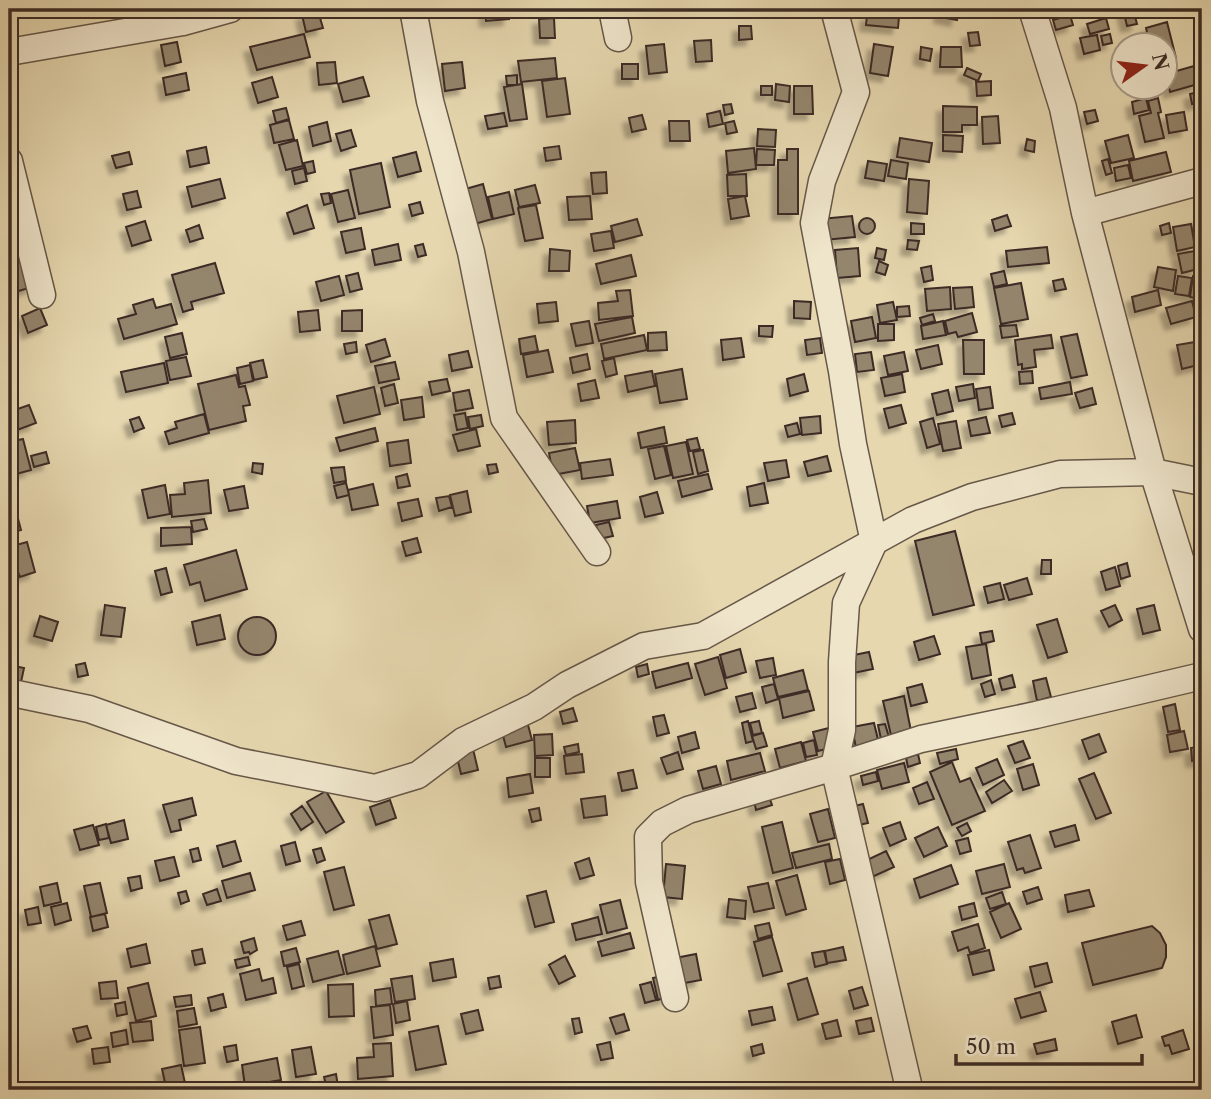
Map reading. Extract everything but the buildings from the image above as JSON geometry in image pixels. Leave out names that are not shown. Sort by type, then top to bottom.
[{"type":"street","points":[[9,52],[181,16],[230,9]]},
{"type":"street","points":[[413,9],[430,101],[471,252],[503,418],[597,552]]},
{"type":"street","points":[[612,9],[618,38]]},
{"type":"street","points":[[834,9],[856,92],[822,181],[814,223],[853,444],[874,542],[846,603],[842,662],[842,730],[834,767],[909,1088]]},
{"type":"street","points":[[1032,9],[1063,108],[1085,213],[1153,472],[1202,629]]},
{"type":"street","points":[[9,161],[42,295]]},
{"type":"street","points":[[1085,213],[1202,181]]},
{"type":"street","points":[[9,695],[17,694],[89,709],[236,761],[375,788],[418,775],[463,741],[534,707],[567,685],[644,646],[703,636],[913,520],[972,497],[1060,474],[1153,472],[1202,482]]},
{"type":"street","points":[[675,998],[649,883],[648,837],[662,822],[688,810],[921,739],[1202,676]]}]
